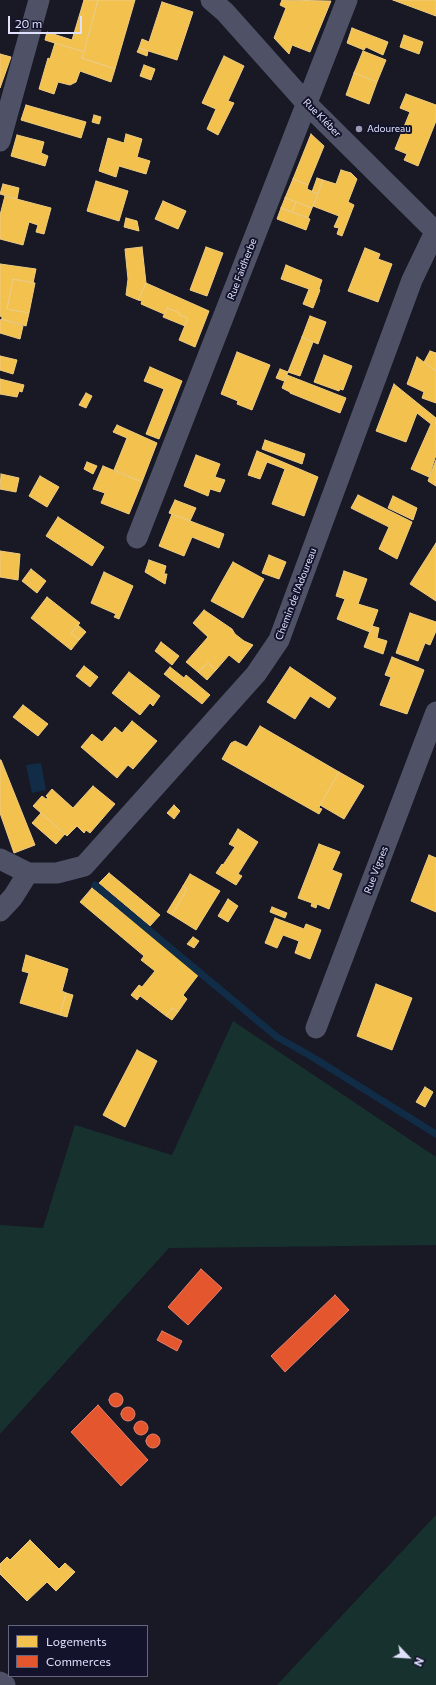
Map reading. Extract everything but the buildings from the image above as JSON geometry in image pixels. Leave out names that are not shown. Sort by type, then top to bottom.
[{"type":"street","points":[[0,141],[39,0]]},
{"type":"street","name":"Rue Kléber","points":[[211,0],[225,12],[307,104],[435,232]]},
{"type":"street","name":"Rue Faidherbe","points":[[137,538],[348,0]]},
{"type":"street","name":"Chemin de l'Adoureau","points":[[0,859],[28,873],[56,873],[84,866],[256,674],[279,640],[412,280],[435,232]]},
{"type":"street","name":"Rue Vignes","points":[[316,1028],[436,712]]},
{"type":"street","points":[[0,910],[13,897],[28,873]]},
{"type":"street","points":[[0,1682],[5,1685]]},
{"type":"green space","points":[[233,1021],[436,1157],[436,1245],[169,1248],[0,1434],[0,1225],[43,1228],[75,1125],[172,1155]]},
{"type":"green space","points":[[436,1515],[436,1685],[277,1685]]},
{"type":"water","points":[[41,763],[46,790],[32,793],[26,765]]},
{"type":"waterway","points":[[95,885],[277,1037],[309,1055],[436,1134]]},
{"type":"place","name":"Adoureau","points":[[359,129]]}]
